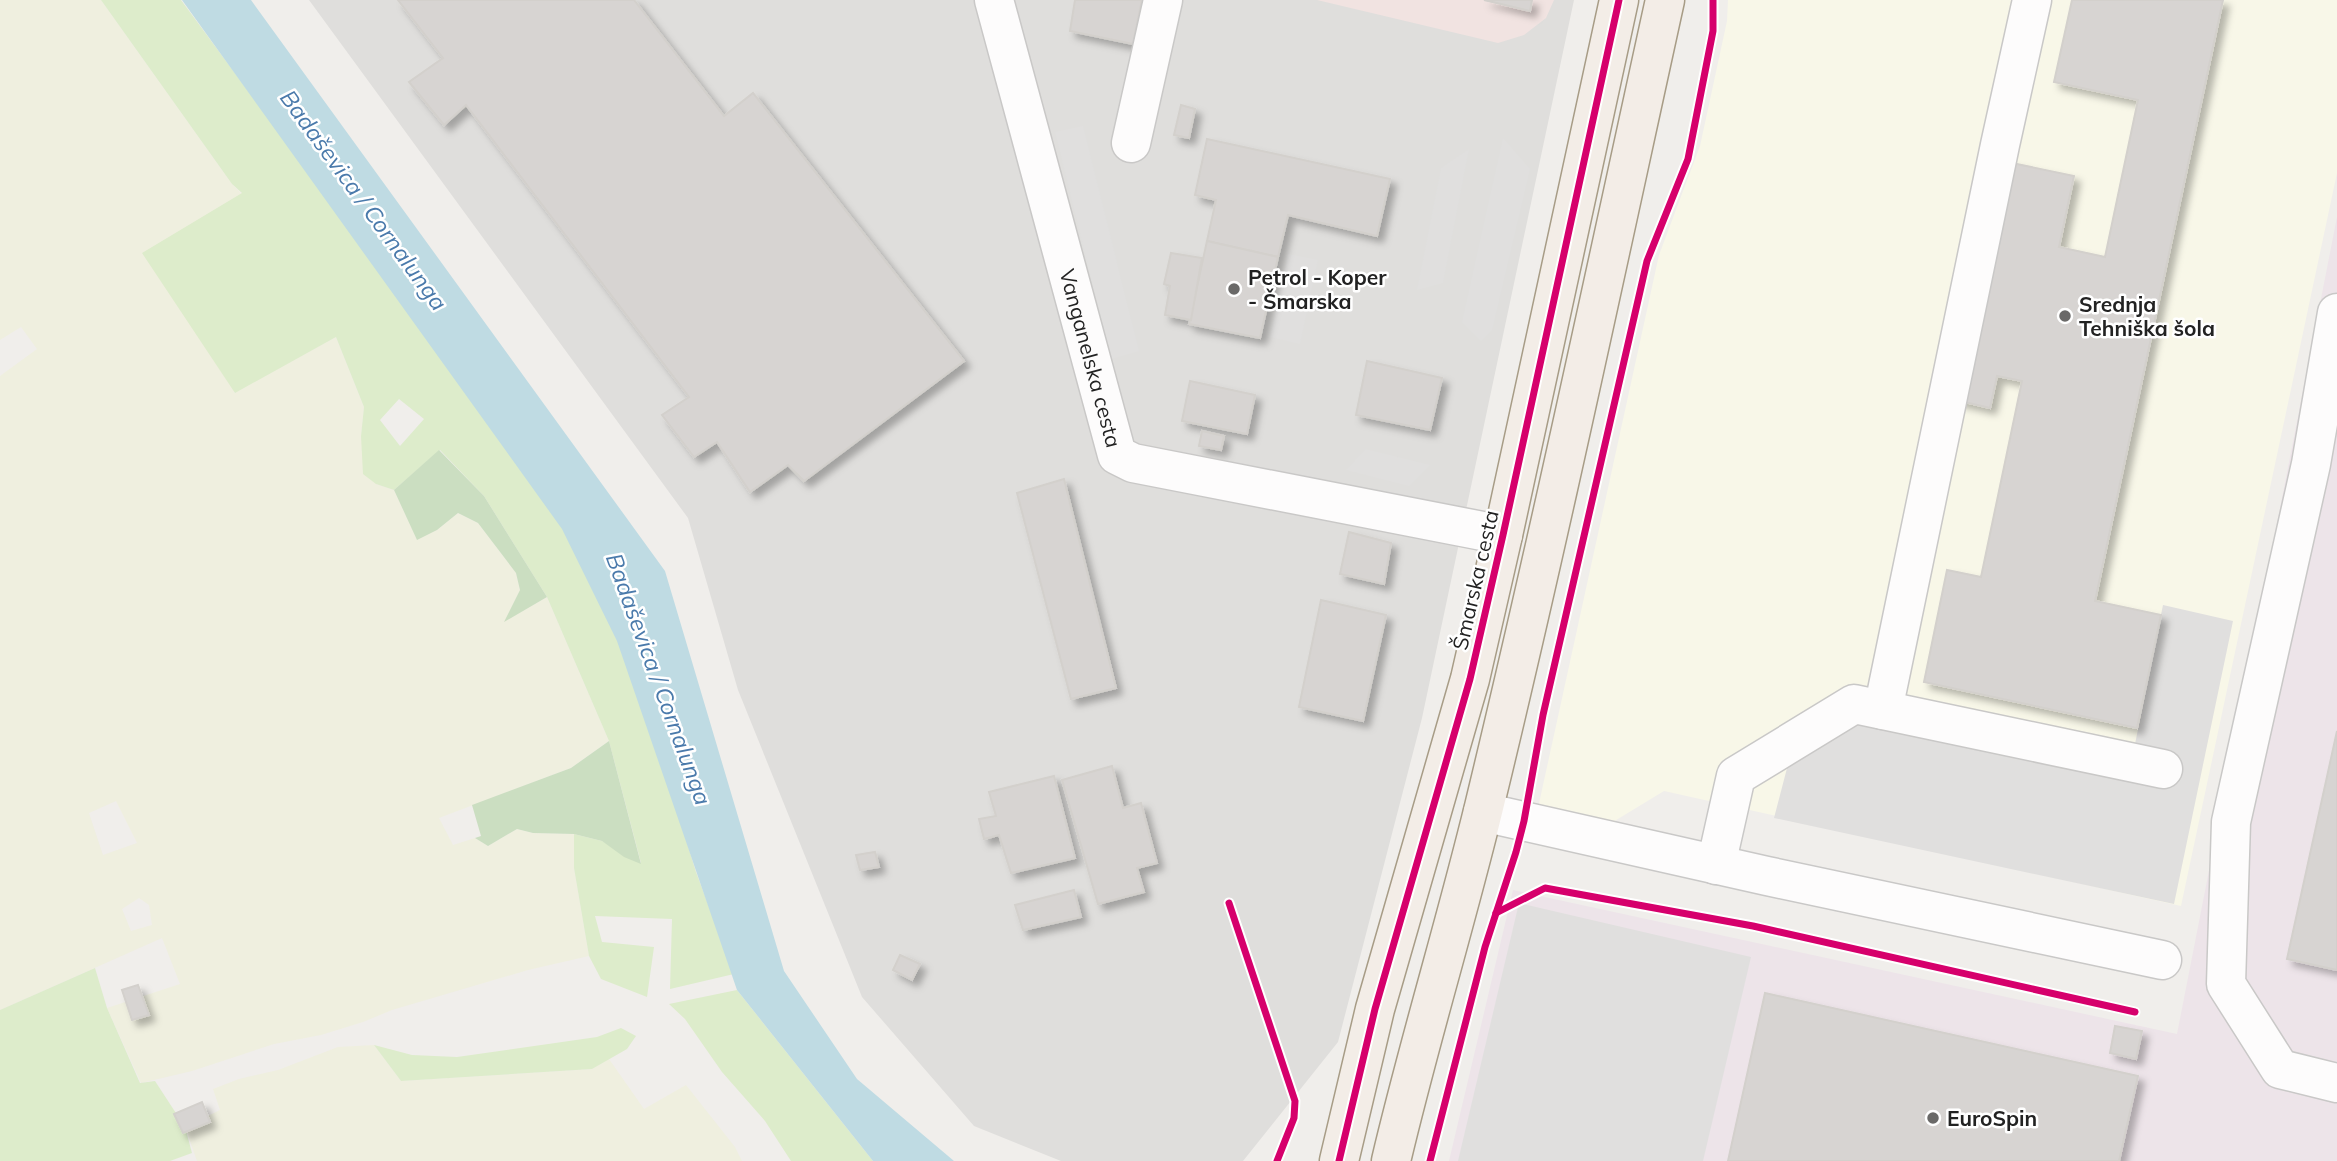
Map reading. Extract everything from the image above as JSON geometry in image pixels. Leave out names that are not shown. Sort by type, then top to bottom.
[{"type":"main road","name":"Šmarska cesta","points":[[1339,1161],[1375,1009],[1470,679],[1619,0]]},
{"type":"main road","points":[[1391,1161],[1408,1086],[1483,812],[1522,648],[1665,0]]},
{"type":"street","name":"Vanganelska cesta","points":[[994,0],[1117,455],[1133,463],[1503,535]]},
{"type":"street","points":[[1131,143],[1163,0]]},
{"type":"street","points":[[1883,710],[2032,0]]},
{"type":"street","points":[[2337,313],[2311,464],[2231,822],[2226,984],[2280,1069],[2337,1083]]},
{"type":"street","points":[[1716,865],[1736,776],[1854,704],[2163,769]]},
{"type":"street","points":[[1483,812],[1716,865],[2162,960]]},
{"type":"shaded area","points":[[309,0],[1574,0],[1422,718],[1338,1042],[1243,1161],[1061,1161],[974,1126],[862,997],[738,690],[688,518]]},
{"type":"shaded area","points":[[1317,0],[1554,0],[1546,18],[1524,35],[1498,43]]},
{"type":"shaded area","points":[[1728,0],[2337,0],[2337,173],[2181,906],[1664,791],[1608,825],[1538,808],[1659,255],[1700,146],[1727,21]]},
{"type":"shaded area","points":[[1083,126],[1139,351],[1111,359],[1055,132]]},
{"type":"shaded area","points":[[1503,138],[1530,169],[1492,330],[1481,341],[1462,322]]},
{"type":"shaded area","points":[[1469,149],[1443,283],[1417,290],[1441,168]]},
{"type":"shaded area","points":[[2337,217],[2337,1161],[1449,1161],[1513,890],[2177,1034]]},
{"type":"shaded area","points":[[1288,254],[1318,260],[1300,344],[1270,337]]},
{"type":"shaded area","points":[[1365,449],[1430,465],[1409,486],[1346,470]]},
{"type":"shaded area","points":[[2163,605],[2233,621],[2174,904],[1774,818],[1798,726],[1850,695],[2133,754]]},
{"type":"shaded area","points":[[1519,903],[1751,957],[1703,1161],[1458,1161]]},
{"type":"green space","points":[[0,0],[101,0],[232,184],[242,194],[234,393],[336,337],[364,407],[361,436],[376,484],[394,490],[417,539],[437,530],[458,513],[478,523],[516,573],[520,590],[505,621],[547,597],[609,741],[571,768],[439,818],[453,845],[475,838],[488,846],[517,829],[533,833],[574,834],[574,868],[589,956],[528,970],[392,1010],[321,1035],[274,1044],[192,1071],[141,1083],[107,1008],[180,984],[162,938],[0,1010],[0,376],[37,349],[21,327],[0,340]],"holes":[[[116,801],[137,843],[103,855],[89,813]],[[139,898],[149,905],[152,925],[131,931],[122,909]]]},
{"type":"green space","points":[[101,0],[181,0],[547,497],[621,629],[696,872],[734,974],[670,989],[672,919],[595,916],[602,942],[654,947],[647,997],[601,979],[589,956],[574,868],[574,834],[602,841],[641,863],[609,741],[547,597],[484,496],[440,450],[394,490],[376,484],[363,474],[361,436],[364,407],[336,337],[235,393],[142,253],[242,193],[232,184]],"holes":[[[399,399],[424,419],[400,446],[380,420]]]},
{"type":"green space","points":[[439,450],[484,496],[547,597],[504,622],[520,590],[516,573],[478,523],[458,513],[437,530],[417,540],[394,490]]},
{"type":"green space","points":[[609,741],[641,864],[624,857],[602,841],[574,834],[533,833],[517,829],[488,846],[475,838],[481,836],[472,805],[571,768]]},
{"type":"green space","points":[[95,968],[107,1008],[140,1083],[155,1081],[185,1127],[192,1153],[170,1161],[0,1161],[0,1010]]},
{"type":"green space","points":[[737,990],[873,1161],[791,1161],[765,1121],[722,1072],[685,1019],[669,1004]]},
{"type":"green space","points":[[621,1028],[636,1036],[627,1049],[592,1069],[401,1081],[374,1045],[412,1055],[457,1057],[597,1037]]},
{"type":"green space","points":[[374,1045],[401,1081],[592,1069],[609,1059],[644,1109],[686,1085],[735,1147],[742,1161],[197,1161],[185,1127],[220,1110],[213,1089],[239,1079],[278,1070],[338,1047]]},
{"type":"water","name":"Badaševica / Cornalunga","points":[[182,0],[251,0],[665,571],[784,971],[857,1079],[954,1161],[873,1161],[737,990],[617,641],[562,529]]},
{"type":"building","points":[[398,0],[634,0],[724,116],[753,93],[964,361],[804,481],[788,465],[750,492],[717,442],[694,457],[662,415],[689,397],[466,105],[444,125],[409,82],[443,58]]},
{"type":"building","points":[[1075,0],[1142,0],[1133,44],[1070,31]]},
{"type":"building","points":[[1484,0],[1532,0],[1530,11]]},
{"type":"building","name":"Srednja Tehniška šola","points":[[2072,0],[2223,0],[2095,601],[2161,615],[2137,728],[1924,682],[1947,570],[1981,577],[2022,381],[1997,376],[1990,408],[1956,400],[2007,162],[2074,176],[2059,247],[2105,257],[2138,100],[2054,82]]},
{"type":"building","points":[[1181,105],[1195,109],[1189,138],[1174,135]]},
{"type":"building","points":[[1207,139],[1390,179],[1377,236],[1288,215],[1278,257],[1207,241],[1216,200],[1195,195]]},
{"type":"building","name":"Petrol - Koper - Šmarska","points":[[1207,241],[1278,257],[1260,338],[1189,324]]},
{"type":"building","points":[[1171,253],[1202,258],[1191,320],[1165,315],[1170,286],[1164,284]]},
{"type":"building","points":[[1367,361],[1442,378],[1430,430],[1356,415]]},
{"type":"building","points":[[1190,381],[1255,395],[1247,434],[1182,421]]},
{"type":"building","points":[[1202,431],[1224,436],[1221,450],[1199,446]]},
{"type":"building","points":[[1064,479],[1116,688],[1071,699],[1017,493]]},
{"type":"building","points":[[1349,532],[1391,543],[1384,584],[1340,574]]},
{"type":"building","points":[[1321,600],[1386,615],[1363,721],[1299,707]]},
{"type":"building","points":[[2337,731],[2337,970],[2287,959]]},
{"type":"building","points":[[1112,766],[1123,808],[1141,803],[1157,863],[1137,868],[1144,892],[1098,904],[1062,780]]},
{"type":"building","points":[[1054,776],[1075,858],[1011,873],[999,835],[984,839],[979,819],[996,816],[989,792]]},
{"type":"building","points":[[875,852],[879,867],[860,870],[856,855]]},
{"type":"building","points":[[1074,890],[1081,917],[1023,930],[1015,905]]},
{"type":"building","points":[[900,955],[920,964],[912,980],[893,970]]},
{"type":"building","points":[[138,985],[149,1015],[132,1020],[122,990]]},
{"type":"building","name":"EuroSpin","points":[[1765,993],[2138,1076],[2119,1161],[1728,1161]]},
{"type":"building","points":[[2115,1026],[2142,1031],[2136,1059],[2110,1053]]},
{"type":"building","points":[[202,1102],[210,1122],[183,1133],[174,1114]]},
{"type":"cycle path","points":[[1339,1161],[1375,1009],[1470,679],[1619,0]]},
{"type":"cycle path","points":[[1430,1161],[1485,947],[1524,821],[1543,715],[1647,261],[1688,159],[1713,31],[1713,0]]},
{"type":"cycle path","points":[[1496,913],[1545,888],[1753,926],[2135,1012]]},
{"type":"cycle path","points":[[1229,903],[1295,1101],[1294,1118],[1277,1161]]},
{"type":"place","name":"Petrol - Koper - Šmarska","points":[[1234,289]]},
{"type":"place","name":"Srednja Tehniška šola","points":[[2065,316]]},
{"type":"place","name":"EuroSpin","points":[[1933,1118]]}]
